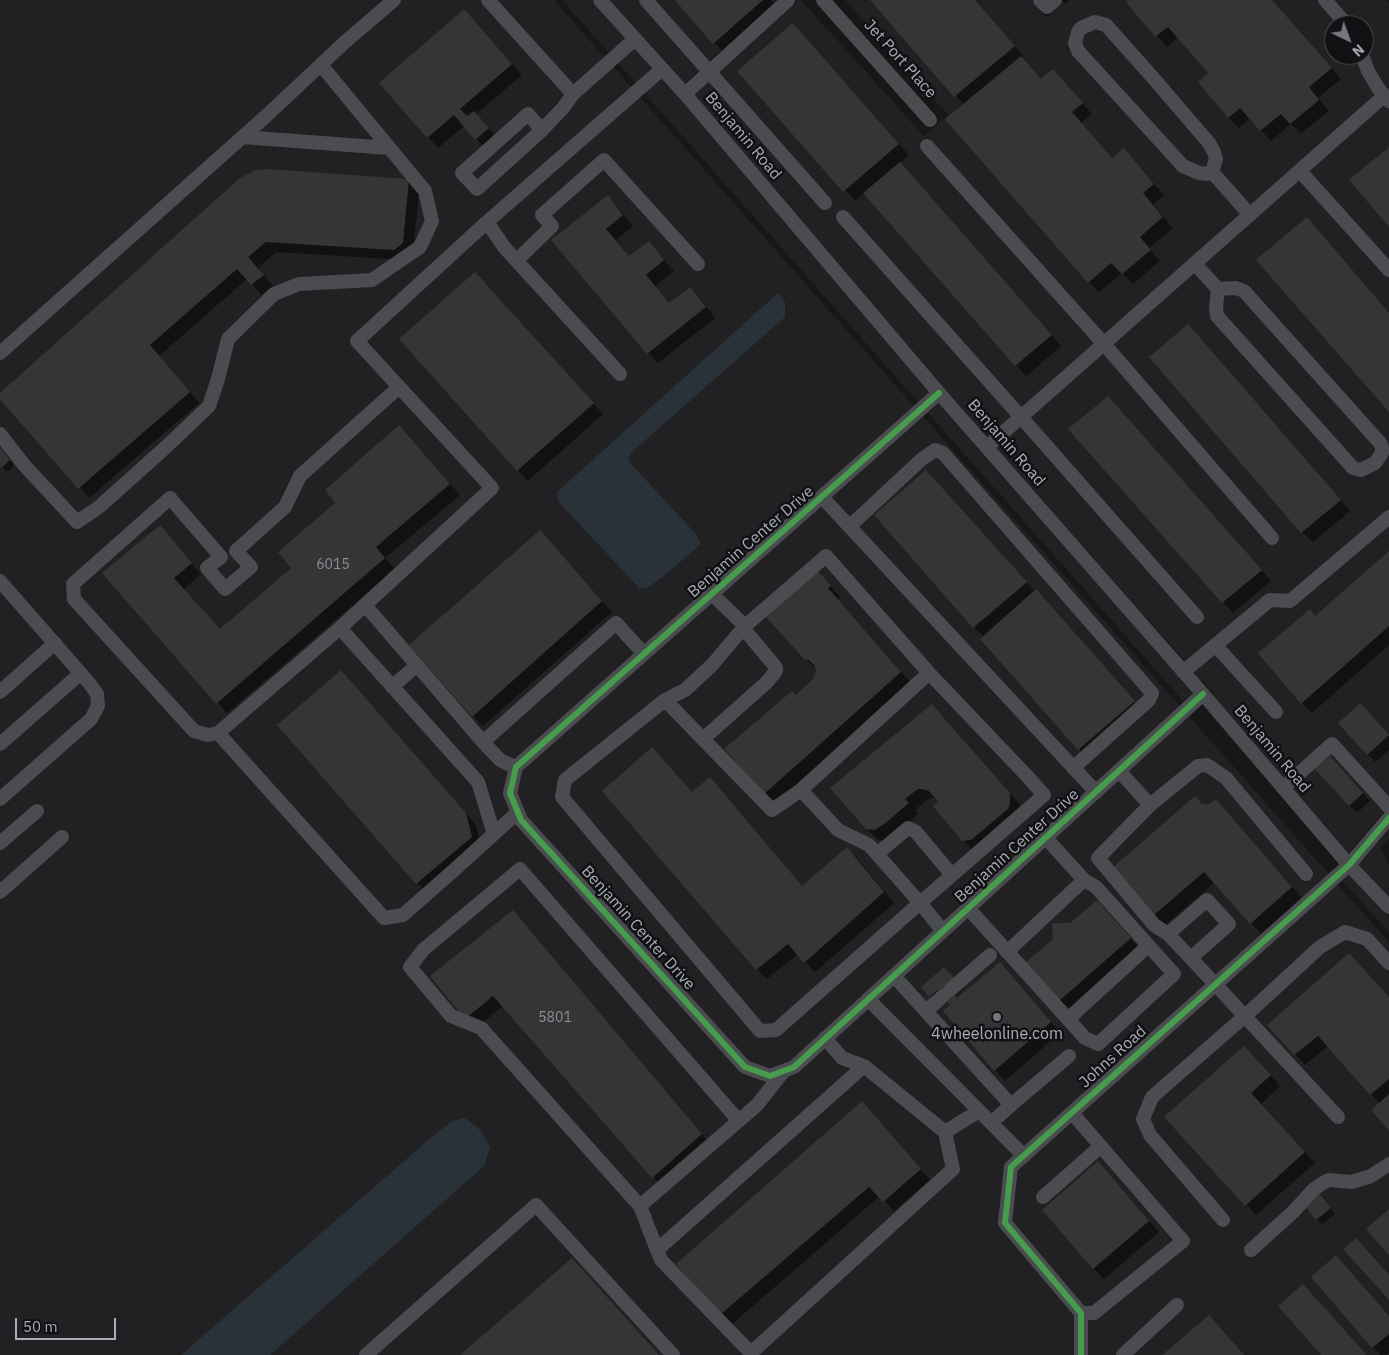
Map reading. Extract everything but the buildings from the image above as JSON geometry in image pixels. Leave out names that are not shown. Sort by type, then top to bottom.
[{"type":"street","points":[[0,353],[394,0]]},
{"type":"street","points":[[488,0],[573,94]]},
{"type":"street","name":"Benjamin Road","points":[[600,0],[685,94],[987,448],[1203,694],[1348,865],[1389,907]]},
{"type":"street","points":[[646,0],[825,203]]},
{"type":"street","points":[[685,94],[788,0]]},
{"type":"street","name":"Jet Port Place","points":[[823,0],[930,120]]},
{"type":"street","points":[[1324,0],[1338,15]]},
{"type":"street","points":[[1096,22],[1106,25],[1209,143],[1216,159],[1212,172],[1206,174],[1199,173],[1183,166],[1078,51],[1075,43],[1081,28],[1096,22]]},
{"type":"street","points":[[542,130],[528,114],[462,173],[477,189],[542,130],[563,108],[573,94],[635,39]]},
{"type":"street","points":[[0,434],[24,465],[78,522],[99,507],[209,406],[228,340],[274,294],[299,284],[372,280],[420,247],[432,221],[425,191],[321,65]]},
{"type":"street","points":[[987,448],[1300,171],[1386,98],[1366,65]]},
{"type":"street","points":[[221,556],[170,498],[73,584],[74,599],[194,731],[208,734],[218,733],[340,628],[492,488],[357,341],[487,222],[662,69]]},
{"type":"street","points":[[242,137],[389,148]]},
{"type":"street","points":[[927,146],[1104,344],[1272,538]]},
{"type":"street","points":[[516,260],[552,226],[542,215],[604,160],[698,264]]},
{"type":"street","points":[[1300,171],[1389,270]]},
{"type":"street","points":[[1212,172],[1250,215]]},
{"type":"street","points":[[844,218],[1197,617]]},
{"type":"street","points":[[487,222],[504,247],[620,374]]},
{"type":"street","points":[[1195,264],[1218,289],[1217,316],[1353,468],[1361,470],[1375,463],[1382,453],[1381,444],[1244,291],[1236,288],[1218,289]]},
{"type":"street","points":[[236,551],[285,507],[300,476],[399,387]]},
{"type":"street","name":"Benjamin Center Drive","points":[[940,393],[516,766],[510,793],[521,820],[745,1067],[770,1076],[794,1067],[1203,694]]},
{"type":"street","points":[[850,526],[922,458],[935,450],[943,453],[1152,693],[1148,700],[1073,768]]},
{"type":"street","points":[[822,496],[1096,792]]},
{"type":"street","points":[[1183,672],[1270,600],[1290,601],[1389,517]]},
{"type":"street","points":[[232,547],[236,551],[251,567],[226,590],[206,568],[232,547]]},
{"type":"street","points":[[826,556],[929,673],[1044,795],[776,1030],[760,1032],[562,797],[565,780],[665,700],[686,690],[712,665],[744,627],[826,556]]},
{"type":"street","points":[[0,581],[81,673],[97,694],[98,706],[91,719],[0,799]]},
{"type":"street","points":[[703,739],[767,682],[776,671],[774,665],[744,627],[712,594]]},
{"type":"street","points":[[365,605],[483,742],[500,760],[516,766]]},
{"type":"street","points":[[483,742],[616,623],[644,654]]},
{"type":"street","points":[[340,628],[478,782],[494,834]]},
{"type":"street","points":[[0,692],[55,643]]},
{"type":"street","points":[[1215,645],[1276,712]]},
{"type":"street","points":[[392,687],[417,665]]},
{"type":"street","points":[[0,744],[81,673]]},
{"type":"street","points":[[665,700],[772,810],[801,790],[929,673]]},
{"type":"street","points":[[218,733],[384,918],[403,915],[518,812]]},
{"type":"street","points":[[1283,788],[1332,744],[1389,807]]},
{"type":"street","points":[[1306,874],[1226,778],[1207,765],[1198,766],[1150,805],[1098,858],[1154,925],[1168,934],[1338,1117]]},
{"type":"street","points":[[1119,771],[1150,805]]},
{"type":"street","points":[[801,790],[838,830],[869,845],[943,931]]},
{"type":"street","points":[[0,843],[37,811]]},
{"type":"street","name":"Johns Road","points":[[1081,1313],[1005,1222],[1011,1167],[1348,865],[1389,818]]},
{"type":"street","points":[[877,854],[908,828],[916,832],[952,875]]},
{"type":"street","points":[[0,892],[62,837]]},
{"type":"street","points":[[968,908],[1085,1038],[1098,1044],[1174,974],[1096,887],[1084,880],[1046,838]]},
{"type":"street","points":[[739,1121],[520,869],[423,950],[410,967],[451,1016],[480,1028],[640,1206],[662,1260],[751,1353],[953,1169],[945,1132],[864,1066],[842,1058],[825,1038]]},
{"type":"street","points":[[1007,952],[1084,880]]},
{"type":"street","points":[[1168,934],[1207,900],[1229,924],[1191,958]]},
{"type":"street","points":[[1223,1220],[1150,1135],[1143,1119],[1152,1097],[1245,1016],[1320,947],[1345,932],[1367,939],[1389,964]]},
{"type":"street","points":[[1068,1019],[1148,946]]},
{"type":"street","points":[[926,1011],[990,955]]},
{"type":"street","points":[[894,976],[1011,1105]]},
{"type":"street","points":[[868,999],[1024,1156]]},
{"type":"street","points":[[991,1123],[1069,1056]]},
{"type":"street","points":[[657,1250],[864,1066]]},
{"type":"street","points":[[640,1206],[758,1106],[785,1070]]},
{"type":"street","points":[[945,1132],[979,1110]]},
{"type":"street","points":[[1072,1113],[1183,1241],[1094,1314],[1081,1313],[1081,1355]]},
{"type":"street","points":[[1043,1197],[1100,1146]]},
{"type":"street","points":[[1251,1250],[1314,1189],[1323,1183],[1330,1180],[1352,1182],[1372,1176],[1389,1164]]},
{"type":"street","points":[[366,1355],[536,1205],[673,1355]]},
{"type":"street","points":[[1123,1355],[1177,1305]]},
{"type":"shaded area","points":[[0,0],[554,0],[1389,942],[1389,1355],[0,1355]]},
{"type":"shaded area","points":[[562,0],[591,0],[679,98],[929,392],[918,402]]},
{"type":"shaded area","points":[[609,0],[776,0],[685,83]]},
{"type":"shaded area","points":[[797,0],[801,0],[924,136],[948,115],[845,0],[1031,0],[1047,18],[1057,8],[1050,0],[1386,0],[1389,2],[1389,808],[1348,854],[1214,694],[945,389],[695,95]]},
{"type":"shaded area","points":[[778,293],[785,302],[785,317],[633,451],[628,458],[630,463],[696,534],[701,544],[664,576],[645,589],[639,588],[558,501],[557,492]]},
{"type":"shaded area","points":[[939,404],[1193,693],[1184,702],[928,413]]},
{"type":"shaded area","points":[[1389,830],[1389,839],[1380,847],[1389,864],[1389,897],[1359,865]]},
{"type":"shaded area","points":[[1349,875],[1389,917],[1389,933],[1343,881]]},
{"type":"shaded area","points":[[465,1118],[480,1130],[490,1147],[484,1166],[270,1355],[181,1355],[433,1136],[452,1121]]},
{"type":"cycle path","points":[[939,393],[516,767],[510,793],[521,820],[745,1067],[770,1076],[794,1067],[1203,694]]},
{"type":"cycle path","points":[[1081,1355],[1081,1313],[1005,1223],[1011,1167],[1349,865],[1389,818]]},
{"type":"place","name":"4wheelonline.com","points":[[997,1017]]}]
